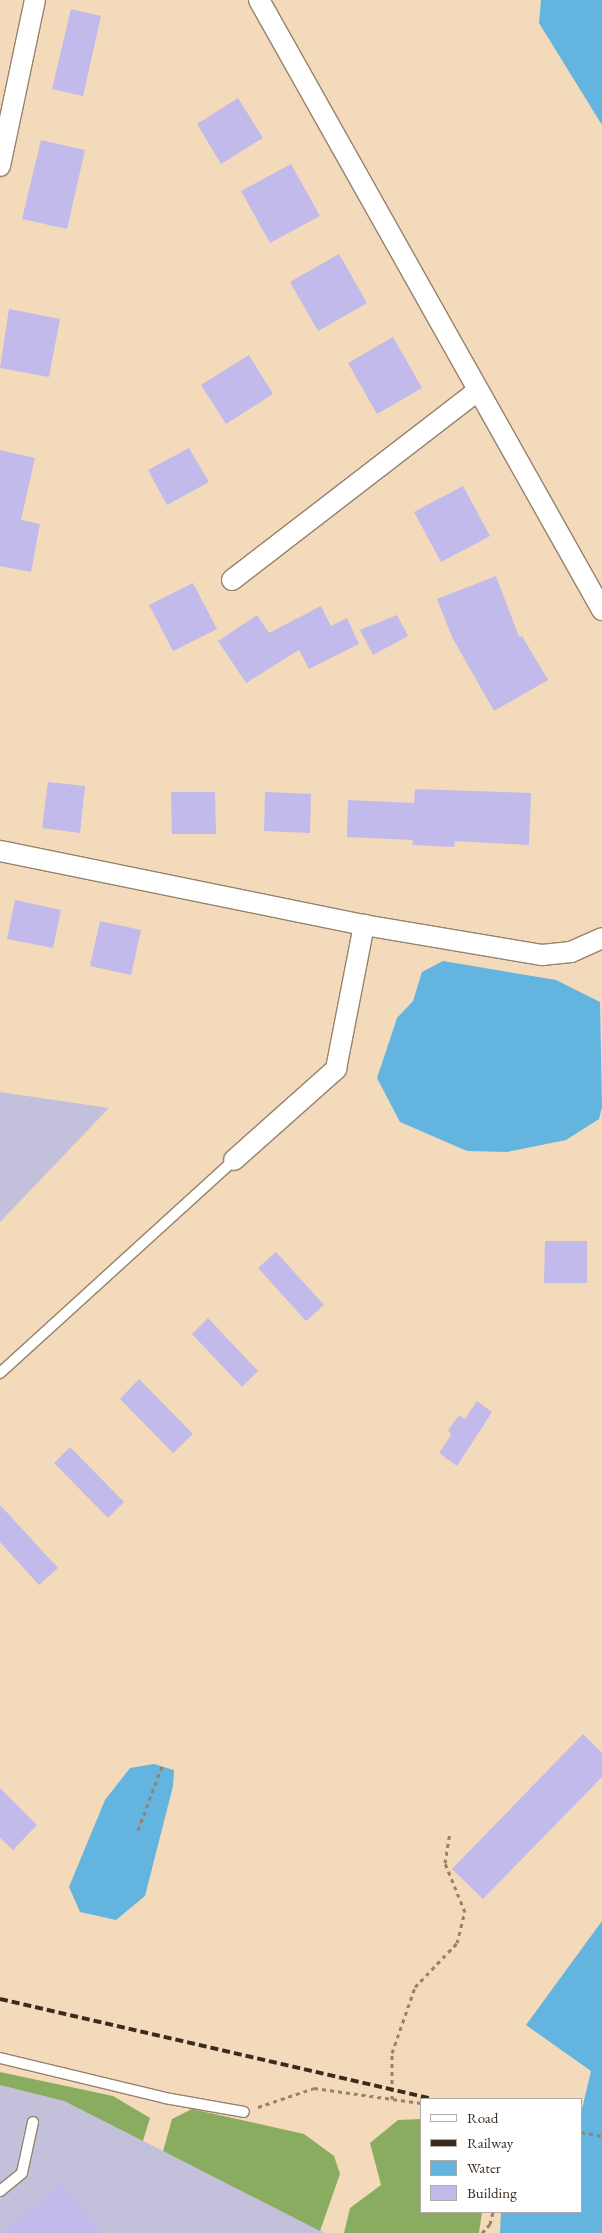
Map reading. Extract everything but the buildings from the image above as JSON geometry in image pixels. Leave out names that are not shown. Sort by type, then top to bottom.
[{"type":"street","points":[[0,166],[35,0]]},
{"type":"street","points":[[259,0],[477,391],[602,610]]},
{"type":"street","points":[[232,580],[477,391]]},
{"type":"street","points":[[0,851],[364,925],[542,955],[571,952],[601,942]]},
{"type":"street","points":[[234,1160],[336,1069],[364,925]]},
{"type":"lane","points":[[0,1373],[234,1160]]},
{"type":"lane","points":[[0,2058],[165,2098],[244,2112]]},
{"type":"lane","points":[[0,2191],[22,2173],[33,2122]]},
{"type":"path","points":[[138,1830],[162,1766]]},
{"type":"path","points":[[392,2099],[392,2053],[415,1986],[457,1943],[465,1912],[445,1864],[450,1831]]},
{"type":"path","points":[[244,2112],[314,2088],[420,2103]]},
{"type":"path","points":[[582,2132],[602,2136]]},
{"type":"path","points":[[482,2233],[490,2224],[493,2213]]},
{"type":"shaded area","points":[[0,1092],[109,1108],[0,1222]]},
{"type":"shaded area","points":[[0,2085],[64,2101],[325,2233],[0,2233]]},
{"type":"green space","points":[[0,2072],[113,2096],[150,2118],[143,2141],[64,2101],[0,2085]]},
{"type":"green space","points":[[192,2109],[304,2134],[334,2156],[340,2174],[320,2231],[163,2151],[172,2119]]},
{"type":"green space","points":[[420,2119],[420,2213],[482,2213],[479,2233],[344,2233],[350,2208],[381,2185],[370,2143],[398,2120]]},
{"type":"water","points":[[541,0],[602,0],[602,125],[539,23]]},
{"type":"water","points":[[443,961],[556,980],[600,1002],[602,1107],[599,1119],[566,1140],[507,1152],[467,1151],[400,1122],[377,1078],[397,1018],[413,1001],[422,972]]},
{"type":"water","points":[[154,1764],[174,1770],[173,1786],[145,1896],[116,1920],[80,1912],[69,1887],[105,1800],[130,1768]]},
{"type":"water","points":[[602,1921],[602,2233],[500,2233],[501,2213],[582,2213],[582,2109],[591,2071],[526,2025]]},
{"type":"railway","points":[[0,1999],[429,2098]]}]
